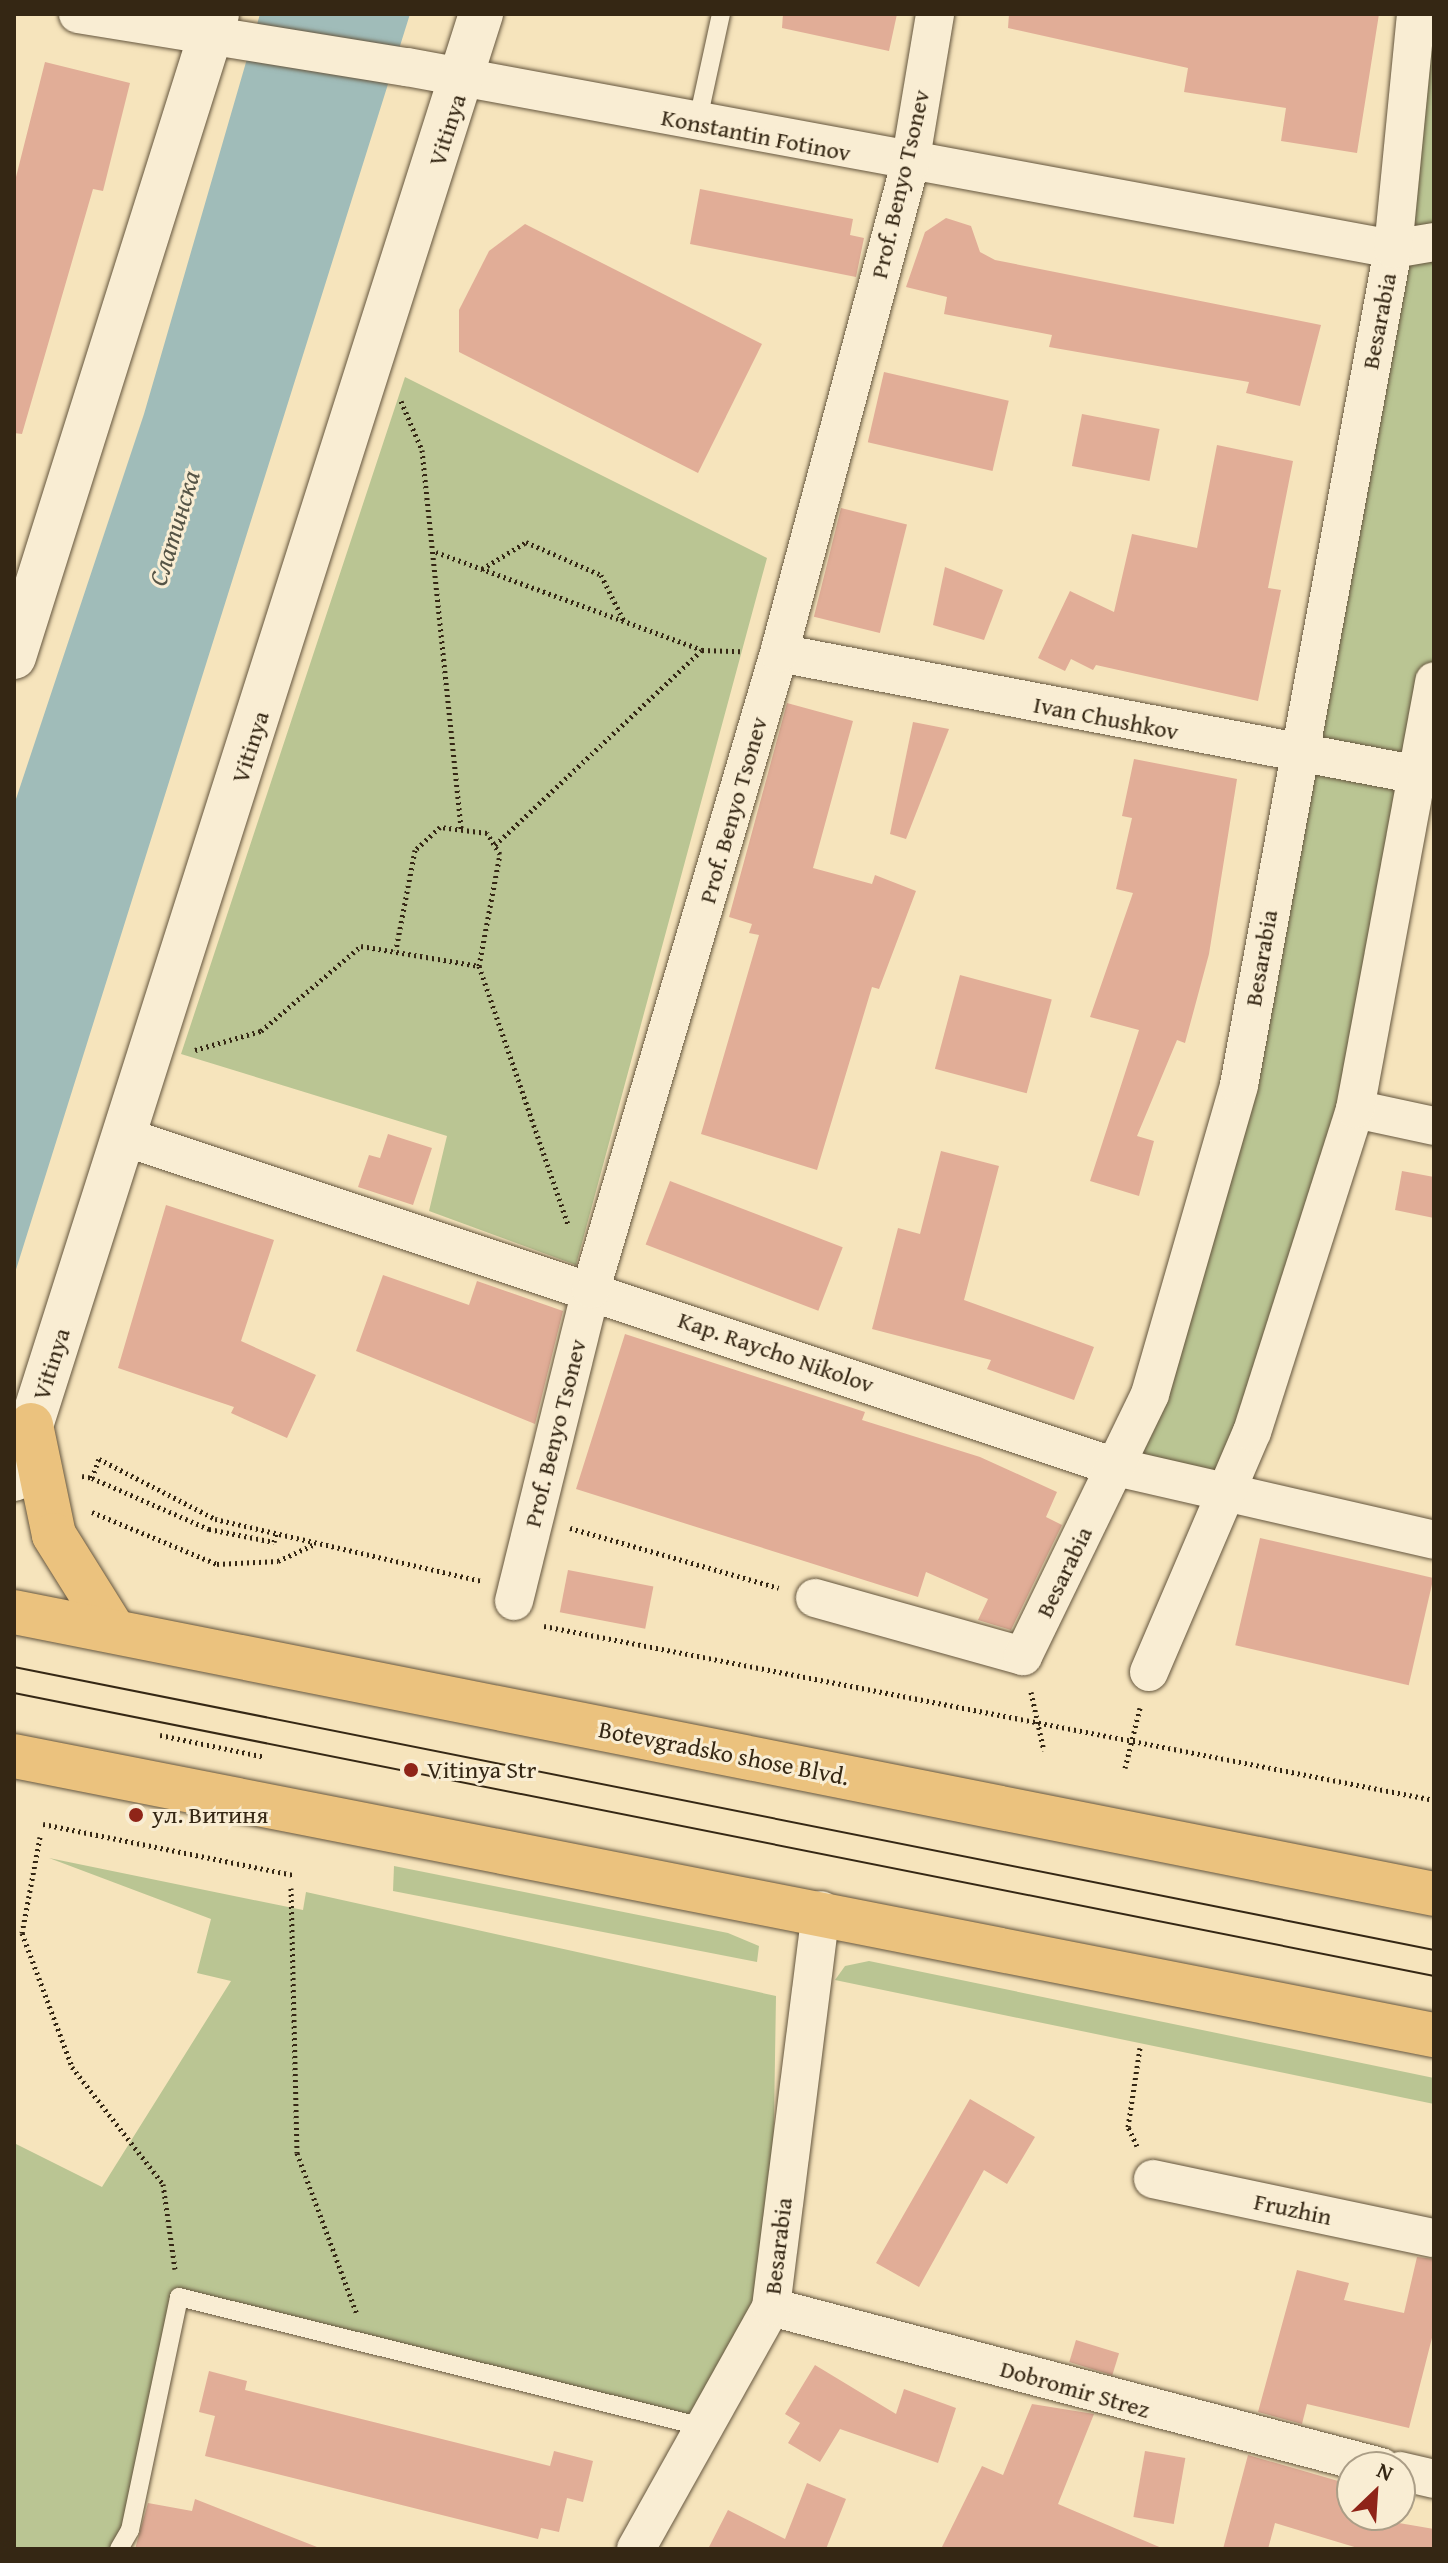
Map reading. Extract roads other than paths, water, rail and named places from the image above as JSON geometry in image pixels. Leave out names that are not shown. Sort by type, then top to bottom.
[{"type":"main road","points":[[31,1425],[54,1535],[114,1631]]},
{"type":"main road","name":"Botevgradsko shose Blvd.","points":[[14,1612],[1434,1894]]},
{"type":"main road","points":[[14,1756],[821,1910],[1434,2035]]},
{"type":"street","name":"Konstantin Fotinov","points":[[78,14],[223,28],[463,80],[910,164],[1393,249],[1434,242]]},
{"type":"street","name":"Vitinya","points":[[14,1479],[463,80],[481,14]]},
{"type":"street","name":"Prof. Benyo Tsonev","points":[[514,1601],[591,1289],[779,653],[910,164],[935,14]]},
{"type":"street","name":"Besarabia","points":[[815,1598],[1023,1656],[1150,1394],[1239,1085],[1296,755],[1393,249],[1416,14]]},
{"type":"street","points":[[14,657],[223,28]]},
{"type":"street","name":"Ivan Chushkov","points":[[779,653],[1296,755],[1424,776]]},
{"type":"street","points":[[1149,1672],[1225,1496],[1355,1109],[1424,776],[1434,681]]},
{"type":"street","points":[[1355,1109],[1434,1126]]},
{"type":"street","name":"Kap. Raycho Nikolov","points":[[125,1137],[591,1289],[1116,1467],[1225,1496],[1434,1540]]},
{"type":"street","name":"Besarabia","points":[[636,2549],[707,2428],[771,2307],[821,1910]]},
{"type":"street","name":"Fruzhin","points":[[1153,2179],[1434,2238]]},
{"type":"street","name":"Dobromir Strez","points":[[771,2307],[1336,2455]]},
{"type":"lane","points":[[697,124],[721,14]]},
{"type":"lane","points":[[119,2549],[130,2530],[179,2297],[707,2428]]},
{"type":"water","name":"Слатинска","points":[[260,14],[410,14],[14,1276],[14,805],[144,414]]},
{"type":"tram line","points":[[14,1667],[1434,1950]]},
{"type":"tram line","points":[[14,1693],[1434,1976]]},
{"type":"place","name":"Vitinya Str","points":[[411,1770]]},
{"type":"place","name":"ул. Витиня","points":[[136,1815]]}]
